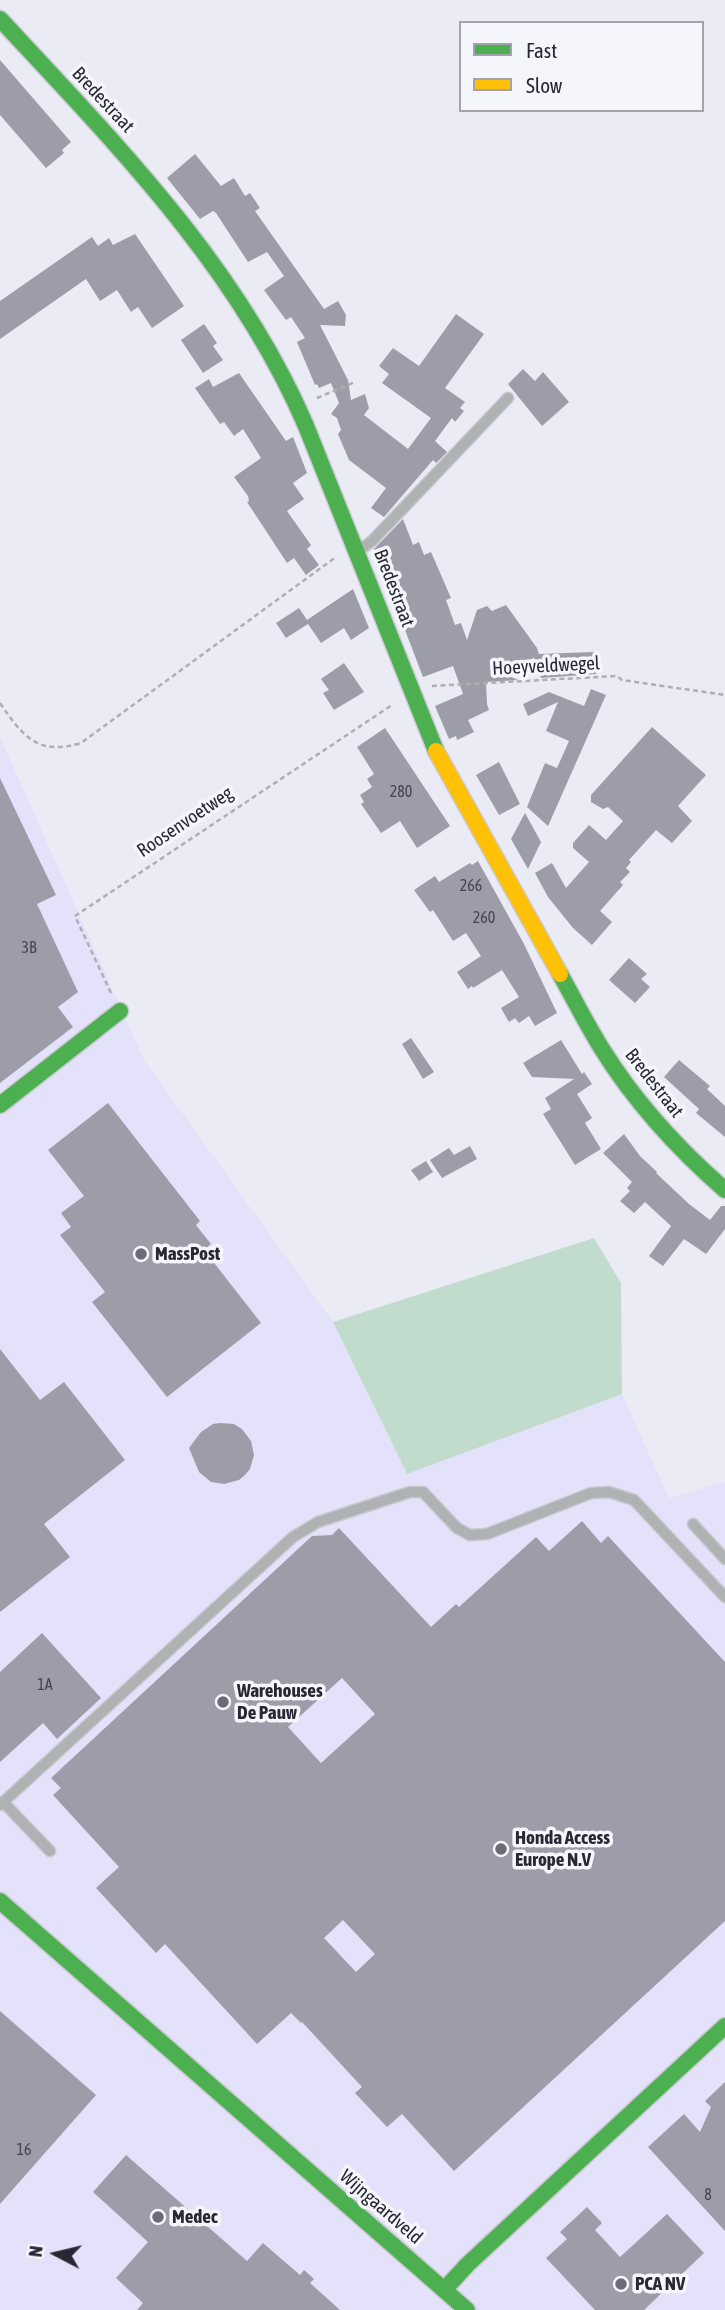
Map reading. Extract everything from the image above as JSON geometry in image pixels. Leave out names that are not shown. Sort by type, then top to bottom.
[{"type":"street","name":"Bredestraat","points":[[0,19],[162,195],[207,251],[246,307],[298,407],[437,754],[602,1049],[623,1080],[673,1141],[725,1190]]},
{"type":"street","points":[[0,1105],[120,1012]]},
{"type":"street","name":"Wijngaardveld","points":[[0,1900],[467,2310]]},
{"type":"street","points":[[444,2290],[468,2264],[725,2026]]},
{"type":"lane","points":[[355,548],[372,541],[508,398]]},
{"type":"lane","points":[[50,1851],[2,1804],[293,1537],[318,1522],[410,1492],[423,1492],[457,1528],[471,1535],[487,1534],[591,1493],[609,1492],[634,1500],[725,1597]]},
{"type":"lane","points":[[693,1524],[725,1559]]},
{"type":"path","points":[[298,407],[355,382]]},
{"type":"path","points":[[0,704],[17,727],[39,746],[63,748],[81,743],[355,548]]},
{"type":"path","name":"Hoeyveldwegel","points":[[411,694],[421,687],[617,676],[622,680],[725,695]]},
{"type":"path","name":"Roosenvoetweg","points":[[120,1012],[75,916],[411,694]]},
{"type":"shaded area","points":[[0,737],[144,1060],[333,1322],[406,1473],[622,1394],[669,1498],[725,1482],[725,2310],[0,2310]]},
{"type":"green space","points":[[594,1238],[621,1283],[622,1394],[407,1474],[333,1322]]},
{"type":"building","points":[[0,60],[71,142],[62,150],[64,153],[46,168],[0,115]]},
{"type":"building","points":[[195,154],[221,186],[234,178],[245,196],[250,193],[260,208],[255,211],[324,309],[338,301],[346,315],[345,326],[320,325],[348,380],[351,400],[365,394],[369,408],[364,415],[408,449],[431,418],[382,383],[389,374],[379,366],[393,348],[419,366],[456,314],[484,334],[445,388],[465,402],[460,408],[464,411],[455,422],[452,418],[435,441],[447,452],[436,463],[433,460],[384,517],[371,508],[386,488],[349,460],[338,434],[341,430],[337,418],[331,414],[339,403],[331,383],[319,388],[315,385],[297,342],[305,338],[291,317],[286,320],[264,290],[284,276],[267,252],[248,262],[216,213],[213,211],[200,219],[167,178]]},
{"type":"building","points":[[135,234],[184,306],[152,328],[138,307],[131,312],[117,290],[100,301],[86,279],[0,339],[0,301],[92,237],[98,246],[109,238],[113,245]]},
{"type":"building","points":[[204,324],[217,343],[213,346],[223,360],[203,373],[181,340]]},
{"type":"building","points":[[523,369],[535,381],[543,372],[569,402],[542,426],[508,384]]},
{"type":"building","points":[[239,373],[286,441],[293,437],[307,473],[293,483],[304,499],[287,511],[311,545],[307,549],[319,565],[306,575],[294,558],[287,563],[234,477],[261,458],[243,429],[234,436],[224,422],[220,424],[195,388],[209,379],[213,387]]},
{"type":"building","points":[[403,519],[413,545],[419,542],[424,555],[431,552],[451,598],[446,600],[455,625],[461,623],[467,640],[477,610],[487,606],[492,611],[506,605],[539,654],[594,652],[596,674],[541,678],[534,658],[502,670],[504,674],[518,680],[486,682],[489,710],[468,720],[474,732],[457,740],[456,736],[449,739],[435,706],[463,694],[453,666],[423,677],[374,549]]},
{"type":"building","points":[[353,589],[369,628],[351,640],[344,628],[321,643],[308,624],[286,638],[276,623],[299,608],[307,620]]},
{"type":"building","points":[[344,663],[364,692],[334,710],[323,693],[329,690],[321,679]]},
{"type":"building","points":[[591,689],[606,695],[548,826],[527,807],[545,763],[557,768],[569,741],[546,731],[558,702],[528,716],[523,704],[549,692],[584,706]]},
{"type":"building","points":[[652,727],[706,775],[678,806],[692,821],[672,843],[656,830],[629,860],[631,862],[626,868],[630,872],[620,882],[623,885],[600,911],[612,922],[592,945],[573,928],[548,897],[535,873],[552,863],[566,888],[589,862],[573,848],[573,843],[589,825],[606,840],[623,821],[608,807],[603,809],[591,802],[591,795]]},
{"type":"building","points":[[385,728],[450,826],[417,848],[400,821],[381,833],[361,804],[364,802],[360,795],[372,787],[367,779],[374,774],[357,747]]},
{"type":"building","points":[[499,762],[520,804],[499,815],[476,775]]},
{"type":"building","points":[[0,778],[56,895],[37,904],[78,992],[58,1007],[73,1027],[0,1083]]},
{"type":"building","points":[[525,813],[541,842],[528,869],[511,839]]},
{"type":"building","points":[[478,861],[524,944],[557,1013],[535,1026],[529,1016],[519,1023],[515,1018],[509,1022],[501,1008],[519,997],[502,970],[468,989],[457,972],[481,956],[466,933],[453,941],[433,910],[430,912],[414,890],[435,876],[439,882]]},
{"type":"building","points":[[629,958],[647,974],[641,979],[650,987],[635,1003],[609,980]]},
{"type":"building","points":[[411,1038],[434,1072],[423,1079],[402,1044]]},
{"type":"building","points":[[561,1040],[582,1074],[584,1072],[592,1084],[577,1094],[592,1118],[585,1123],[601,1149],[575,1165],[543,1114],[551,1109],[545,1098],[574,1079],[532,1077],[523,1063]]},
{"type":"building","points":[[679,1060],[710,1086],[707,1089],[725,1106],[725,1137],[696,1113],[699,1109],[664,1077]]},
{"type":"building","name":"MassPost","points":[[108,1103],[200,1221],[196,1225],[211,1244],[204,1250],[261,1323],[167,1397],[92,1302],[105,1292],[60,1235],[71,1227],[61,1213],[84,1196],[48,1150]]},
{"type":"building","points":[[624,1134],[656,1173],[710,1220],[721,1206],[725,1206],[725,1229],[706,1254],[684,1239],[663,1266],[649,1256],[671,1226],[645,1202],[634,1213],[620,1201],[630,1191],[627,1188],[632,1182],[603,1153]]},
{"type":"building","points":[[470,1146],[477,1159],[442,1178],[430,1160],[449,1148],[454,1155]]},
{"type":"building","points":[[426,1161],[433,1172],[419,1181],[411,1170]]},
{"type":"building","points":[[0,1349],[40,1400],[64,1382],[125,1460],[44,1524],[70,1557],[0,1612]]},
{"type":"building","points":[[220,1423],[234,1424],[242,1429],[251,1441],[254,1455],[245,1475],[239,1480],[224,1484],[211,1482],[199,1472],[189,1448],[201,1432]]},
{"type":"building","name":"Honda Access Europe N.V","points":[[582,1521],[601,1543],[608,1536],[725,1662],[725,1921],[454,2171],[402,2114],[387,2127],[355,2093],[362,2087],[291,2013],[257,2044],[165,1944],[156,1953],[96,1888],[119,1867],[53,1795],[61,1788],[51,1778],[312,1536],[332,1535],[339,1528],[431,1627],[456,1604],[459,1607],[536,1537],[549,1551]],"holes":[[[342,1678],[375,1714],[321,1763],[288,1727]],[[343,1920],[375,1954],[356,1972],[324,1938]]]},
{"type":"building","points":[[42,1633],[101,1698],[57,1739],[43,1723],[0,1762],[0,1672]]},
{"type":"building","points":[[0,2011],[96,2095],[0,2204]]},
{"type":"building","points":[[725,2082],[725,2231],[648,2147],[684,2114],[700,2132],[711,2107],[705,2101]]},
{"type":"building","name":"Medec","points":[[126,2155],[247,2261],[263,2243],[300,2275],[304,2270],[314,2279],[310,2283],[340,2310],[137,2310],[143,2303],[116,2278],[148,2242],[93,2192]]},
{"type":"building","name":"PCA NV","points":[[587,2207],[602,2223],[595,2230],[620,2257],[667,2214],[704,2253],[644,2310],[595,2310],[546,2258],[567,2239],[560,2232]]},
{"type":"traffic: fast","points":[[0,19],[130,161],[210,260],[246,313],[278,368],[306,426],[436,751]]},
{"type":"traffic: fast","points":[[560,974],[596,1040],[629,1088],[674,1141],[725,1190]]},
{"type":"traffic: fast","points":[[0,1105],[120,1011]]},
{"type":"traffic: fast","points":[[0,1901],[467,2310]]},
{"type":"traffic: fast","points":[[444,2290],[468,2264],[725,2026]]},
{"type":"traffic: slow","points":[[436,751],[560,974]]},
{"type":"place","name":"MassPost","points":[[141,1254]]},
{"type":"place","name":"Warehouses De Pauw","points":[[223,1702]]},
{"type":"place","name":"Honda Access Europe N.V","points":[[501,1849]]},
{"type":"place","name":"Medec","points":[[158,2217]]},
{"type":"place","name":"PCA NV","points":[[621,2284]]}]
